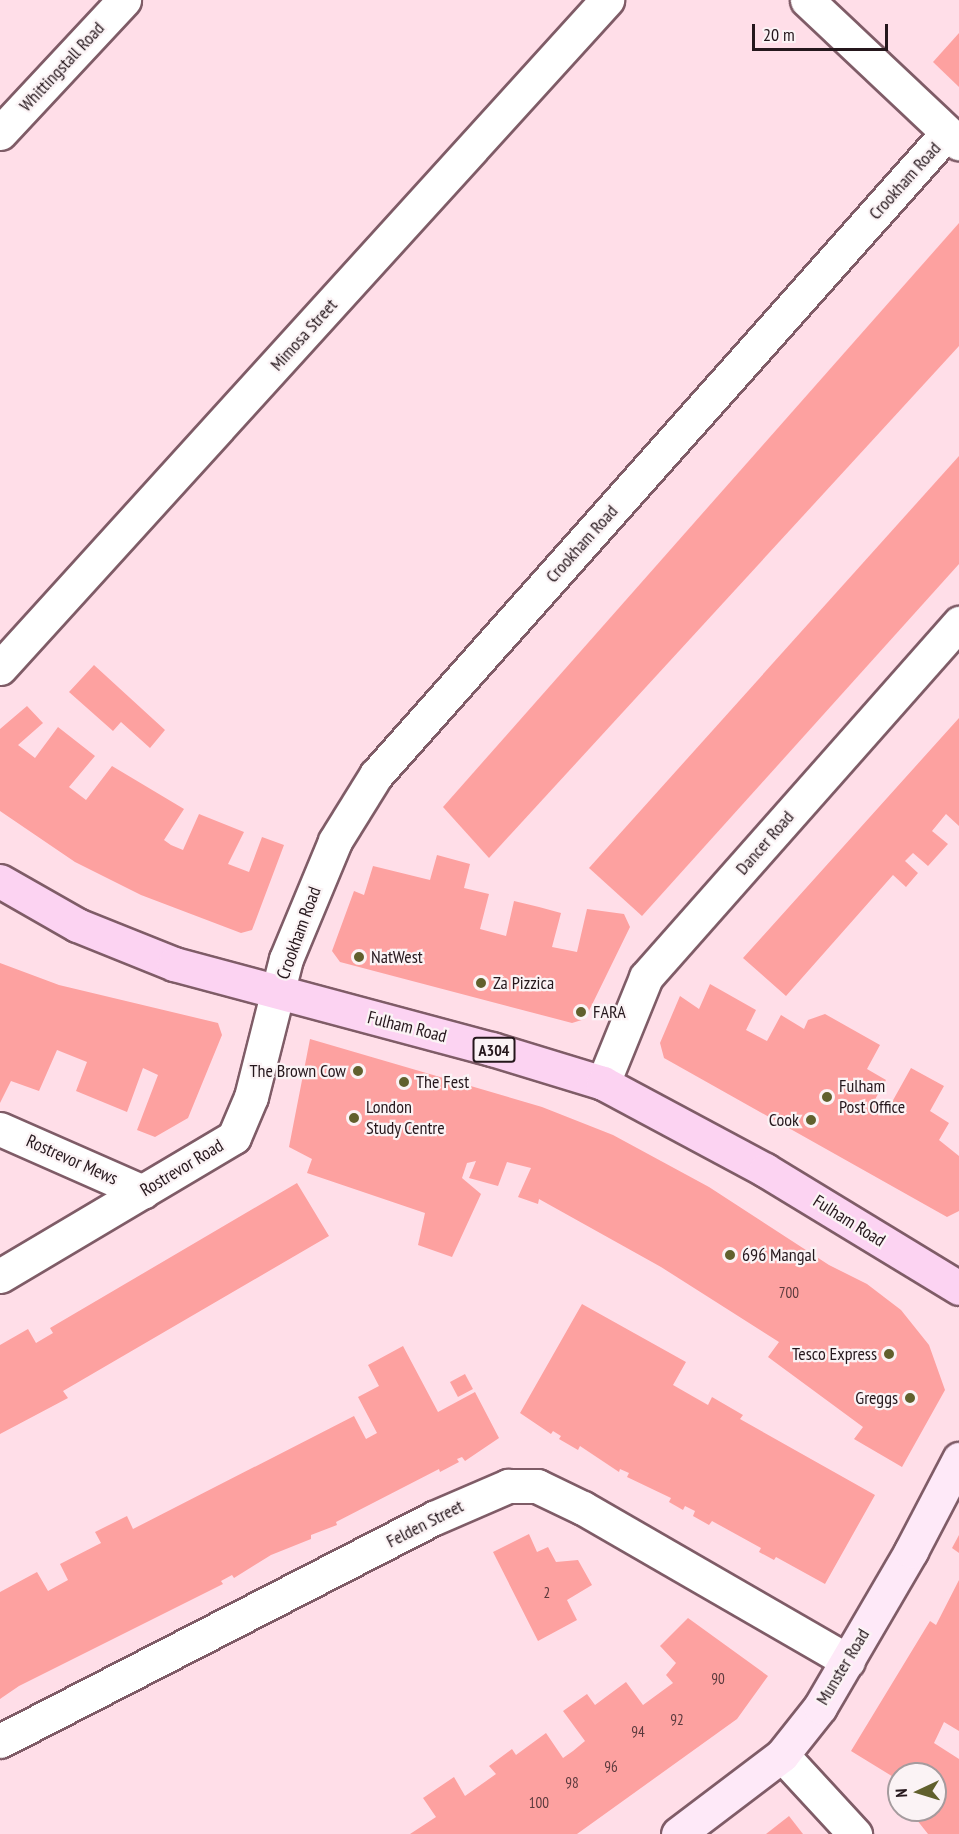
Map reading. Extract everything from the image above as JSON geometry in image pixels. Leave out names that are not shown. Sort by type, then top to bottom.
[{"type":"main road","name":"Fulham Road","points":[[0,881],[77,925],[174,963],[492,1049],[603,1083],[765,1170],[959,1288]]},
{"type":"street","name":"Whittingstall Road","points":[[0,133],[124,0]]},
{"type":"street","name":"Mimosa Street","points":[[0,668],[607,0]]},
{"type":"street","points":[[807,0],[953,138]]},
{"type":"street","name":"Crookham Road","points":[[278,992],[286,959],[335,841],[376,775],[953,138]]},
{"type":"street","name":"Dancer Road","points":[[603,1083],[646,977],[959,623]]},
{"type":"street","name":"Rostrevor Road","points":[[0,1276],[234,1137],[251,1097],[278,992]]},
{"type":"street","name":"Rostrevor Mews","points":[[0,1129],[143,1192]]},
{"type":"street","name":"Munster Road","points":[[678,1834],[782,1755],[849,1661],[959,1459]]},
{"type":"street","name":"Felden Street","points":[[0,1741],[435,1518],[508,1486],[537,1486],[583,1508],[849,1661]]},
{"type":"street","points":[[782,1755],[855,1834]]},
{"type":"building","points":[[959,33],[959,87],[933,62]]},
{"type":"building","points":[[959,223],[959,346],[489,858],[443,807]]},
{"type":"building","points":[[959,456],[959,564],[642,916],[589,868]]},
{"type":"building","points":[[94,665],[165,730],[150,748],[121,722],[113,731],[69,692]]},
{"type":"building","points":[[27,706],[43,723],[18,745],[35,758],[58,727],[95,756],[69,787],[86,800],[112,766],[184,809],[164,840],[171,845],[183,850],[199,814],[244,832],[228,864],[249,872],[262,837],[284,845],[252,930],[241,933],[141,895],[75,862],[0,811],[0,729]]},
{"type":"building","points":[[959,718],[959,826],[946,814],[932,831],[948,844],[928,866],[913,853],[905,861],[918,873],[906,887],[893,875],[786,996],[743,958]]},
{"type":"building","points":[[437,855],[470,864],[464,888],[489,894],[480,929],[506,936],[514,901],[561,913],[552,947],[577,952],[587,909],[624,914],[630,927],[585,1019],[572,1023],[340,962],[332,951],[354,891],[364,895],[373,866],[430,880]]},
{"type":"building","points":[[0,963],[59,985],[218,1023],[222,1035],[188,1118],[155,1137],[137,1130],[158,1075],[143,1068],[127,1112],[76,1091],[87,1062],[57,1050],[39,1091],[11,1081],[0,1103]]},
{"type":"building","points":[[710,984],[756,1010],[746,1030],[767,1041],[781,1015],[804,1029],[808,1020],[825,1014],[880,1045],[867,1069],[886,1080],[873,1103],[887,1111],[911,1068],[944,1086],[930,1111],[949,1123],[939,1140],[959,1156],[959,1211],[947,1217],[664,1058],[660,1043],[680,996],[699,1009]]},
{"type":"building","points":[[310,1039],[542,1107],[613,1135],[709,1187],[829,1265],[867,1284],[901,1310],[929,1345],[945,1390],[902,1467],[854,1439],[863,1427],[768,1357],[779,1342],[661,1267],[539,1199],[538,1204],[518,1197],[531,1168],[507,1162],[498,1186],[469,1178],[476,1161],[467,1163],[462,1178],[481,1194],[452,1257],[418,1245],[425,1213],[307,1173],[312,1159],[289,1147]]},
{"type":"building","points":[[297,1183],[329,1236],[63,1391],[68,1398],[0,1434],[0,1345],[28,1329],[36,1343],[53,1333],[50,1328]]},
{"type":"building","points":[[582,1304],[686,1362],[673,1385],[708,1405],[712,1397],[743,1415],[740,1419],[875,1495],[825,1584],[776,1557],[774,1560],[759,1552],[761,1548],[712,1521],[709,1525],[693,1516],[695,1511],[685,1506],[683,1510],[669,1502],[671,1498],[627,1477],[629,1473],[620,1469],[619,1472],[580,1446],[578,1450],[559,1439],[561,1436],[553,1431],[551,1434],[520,1413]]},
{"type":"building","points":[[403,1346],[438,1412],[475,1392],[499,1438],[465,1461],[462,1457],[457,1459],[459,1462],[440,1472],[439,1469],[336,1522],[337,1525],[311,1535],[311,1539],[271,1555],[234,1578],[232,1575],[221,1581],[223,1584],[19,1686],[0,1699],[0,1592],[37,1572],[48,1591],[68,1580],[60,1564],[101,1543],[95,1532],[127,1516],[133,1529],[354,1416],[366,1439],[377,1433],[358,1397],[379,1386],[368,1365]]},
{"type":"building","points":[[465,1374],[473,1389],[458,1397],[450,1382]]},
{"type":"building","points":[[529,1534],[537,1552],[548,1547],[556,1562],[578,1560],[592,1585],[567,1600],[577,1620],[538,1641],[493,1552]]},
{"type":"building","points":[[959,1535],[959,1553],[952,1548]]},
{"type":"building","points":[[959,1580],[959,1731],[944,1722],[934,1743],[959,1759],[959,1834],[928,1834],[918,1822],[947,1822],[947,1762],[887,1762],[887,1773],[851,1751],[930,1621],[936,1625]]},
{"type":"building","points":[[688,1618],[768,1676],[737,1719],[577,1834],[410,1834],[436,1817],[423,1798],[454,1777],[465,1796],[496,1774],[489,1766],[512,1749],[516,1755],[546,1733],[563,1758],[573,1751],[585,1741],[563,1711],[587,1694],[595,1705],[626,1682],[643,1705],[673,1683],[666,1675],[676,1663],[660,1646]]},
{"type":"building","points":[[789,1816],[803,1834],[766,1834]]},
{"type":"place","name":"NatWest","points":[[359,957]]},
{"type":"place","name":"Za Pizzica","points":[[481,983]]},
{"type":"place","name":"FARA","points":[[581,1012]]},
{"type":"place","name":"The Brown Cow","points":[[358,1071]]},
{"type":"place","name":"The Fest","points":[[404,1082]]},
{"type":"place","name":"Fulham Post Office","points":[[827,1097]]},
{"type":"place","name":"London Study Centre","points":[[354,1118]]},
{"type":"place","name":"Cook","points":[[811,1120]]},
{"type":"place","name":"696 Mangal","points":[[730,1255]]},
{"type":"place","name":"Tesco Express","points":[[889,1354]]},
{"type":"place","name":"Greggs","points":[[910,1398]]}]
